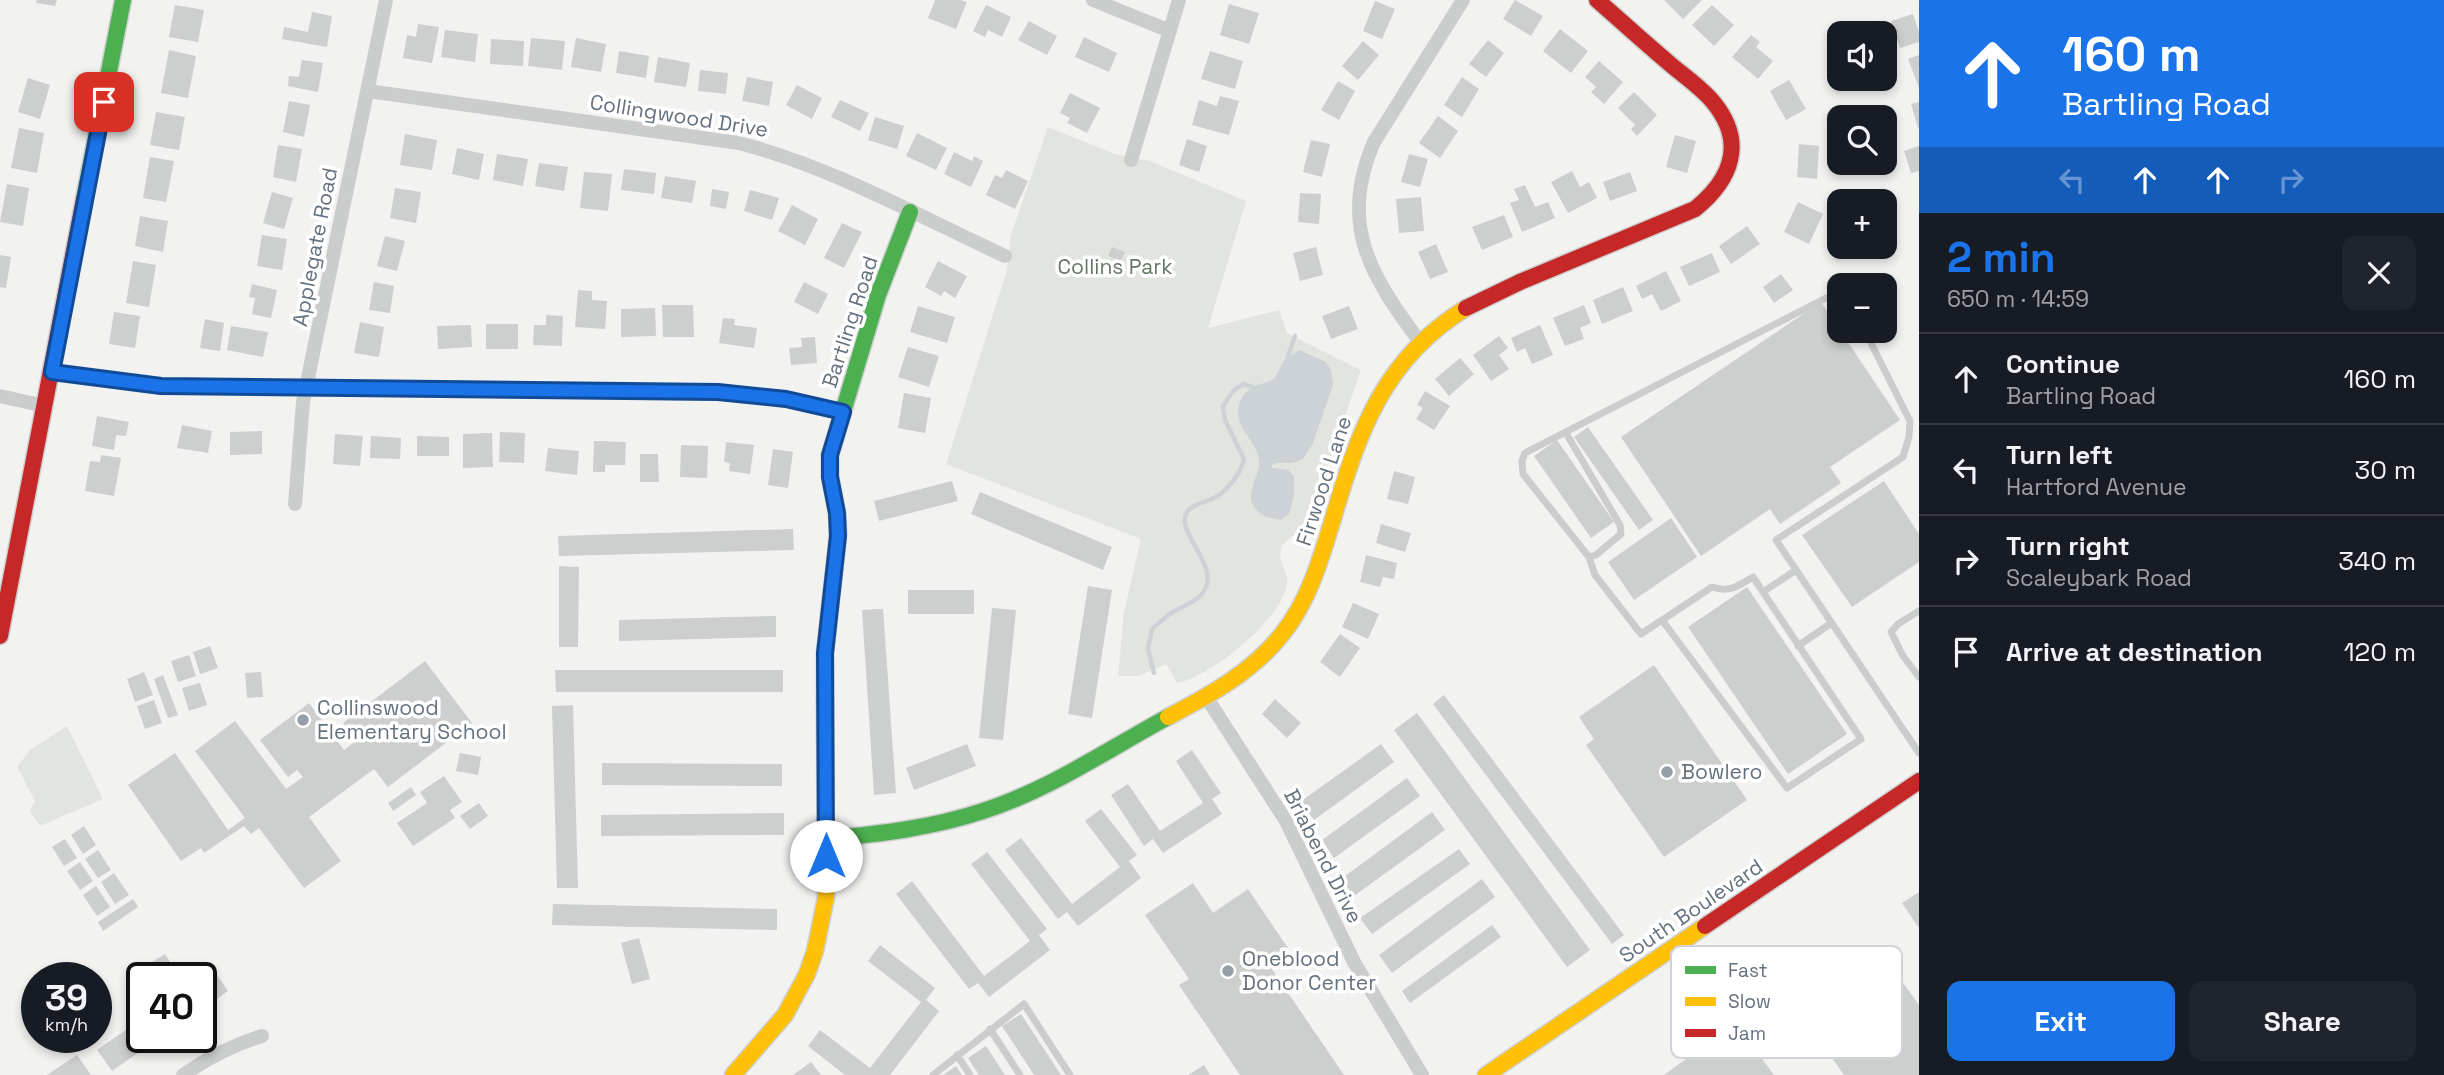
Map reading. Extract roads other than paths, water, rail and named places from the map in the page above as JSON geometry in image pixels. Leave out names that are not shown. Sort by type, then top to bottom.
[{"type":"street","points":[[0,636],[123,0]]},
{"type":"street","name":"Applegate Road","points":[[295,504],[299,431],[306,388],[386,0]]},
{"type":"street","points":[[1093,0],[1170,31]]},
{"type":"street","points":[[1131,160],[1179,0]]},
{"type":"street","points":[[1420,342],[1380,287],[1369,262],[1362,237],[1360,193],[1365,167],[1380,130],[1463,0]]},
{"type":"street","name":"Firwood Lane","points":[[826,839],[893,833],[938,824],[984,811],[1049,784],[1205,695],[1260,658],[1280,638],[1297,614],[1315,575],[1365,418],[1392,374],[1420,342],[1443,323],[1488,296],[1695,208],[1709,199],[1728,172],[1732,145],[1730,130],[1723,115],[1713,102],[1597,0]]},
{"type":"street","name":"Collingwood Drive","points":[[368,91],[739,143],[814,167],[1005,256]]},
{"type":"street","name":"Bartling Road","points":[[733,1075],[789,1010],[804,986],[822,930],[827,897],[825,653],[838,536],[830,455],[878,295],[910,212]]},
{"type":"street","points":[[52,372],[161,386],[718,392],[786,399],[843,412]]},
{"type":"street","points":[[0,396],[45,406]]},
{"type":"street","name":"Briabend Drive","points":[[1205,695],[1286,821],[1354,962],[1422,1075]]},
{"type":"street","name":"South Boulevard","points":[[1676,946],[1919,781]]},
{"type":"street","name":"South Boulevard","points":[[1486,1075],[1671,949]]},
{"type":"street","points":[[183,1075],[232,1046],[262,1036]]},
{"type":"lane","points":[[1662,620],[1787,788],[1861,739],[1752,577],[1734,589],[1712,587],[1662,620],[1641,634],[1595,575],[1589,557],[1524,474],[1522,461],[1525,453],[1827,298]]},
{"type":"lane","points":[[1871,343],[1910,421],[1903,457],[1776,540],[1919,754]]},
{"type":"lane","points":[[1566,433],[1620,526],[1621,534],[1596,555],[1589,557]]},
{"type":"lane","points":[[1763,592],[1796,570]]},
{"type":"lane","points":[[1919,611],[1898,624],[1891,632],[1903,656],[1919,677]]},
{"type":"lane","points":[[1798,646],[1830,624]]},
{"type":"lane","points":[[933,1075],[1024,1004],[1070,1075]]},
{"type":"lane","points":[[990,1029],[1020,1075]]},
{"type":"lane","points":[[957,1055],[970,1075]]},
{"type":"waterway","points":[[1286,362],[1295,336]]},
{"type":"waterway","points":[[1154,673],[1148,649],[1152,629],[1170,614],[1200,596],[1207,586],[1204,563],[1187,530],[1187,512],[1225,490],[1237,475],[1244,459],[1225,420],[1223,406],[1233,391],[1243,384],[1255,388]]},
{"type":"place","name":"Collinswood Elementary School","points":[[303,720]]},
{"type":"place","name":"Bowlero","points":[[1667,772]]},
{"type":"place","name":"Oneblood Donor Center","points":[[1228,971]]},
{"type":"park label","name":"Collins Park","points":[[1115,267]]}]
